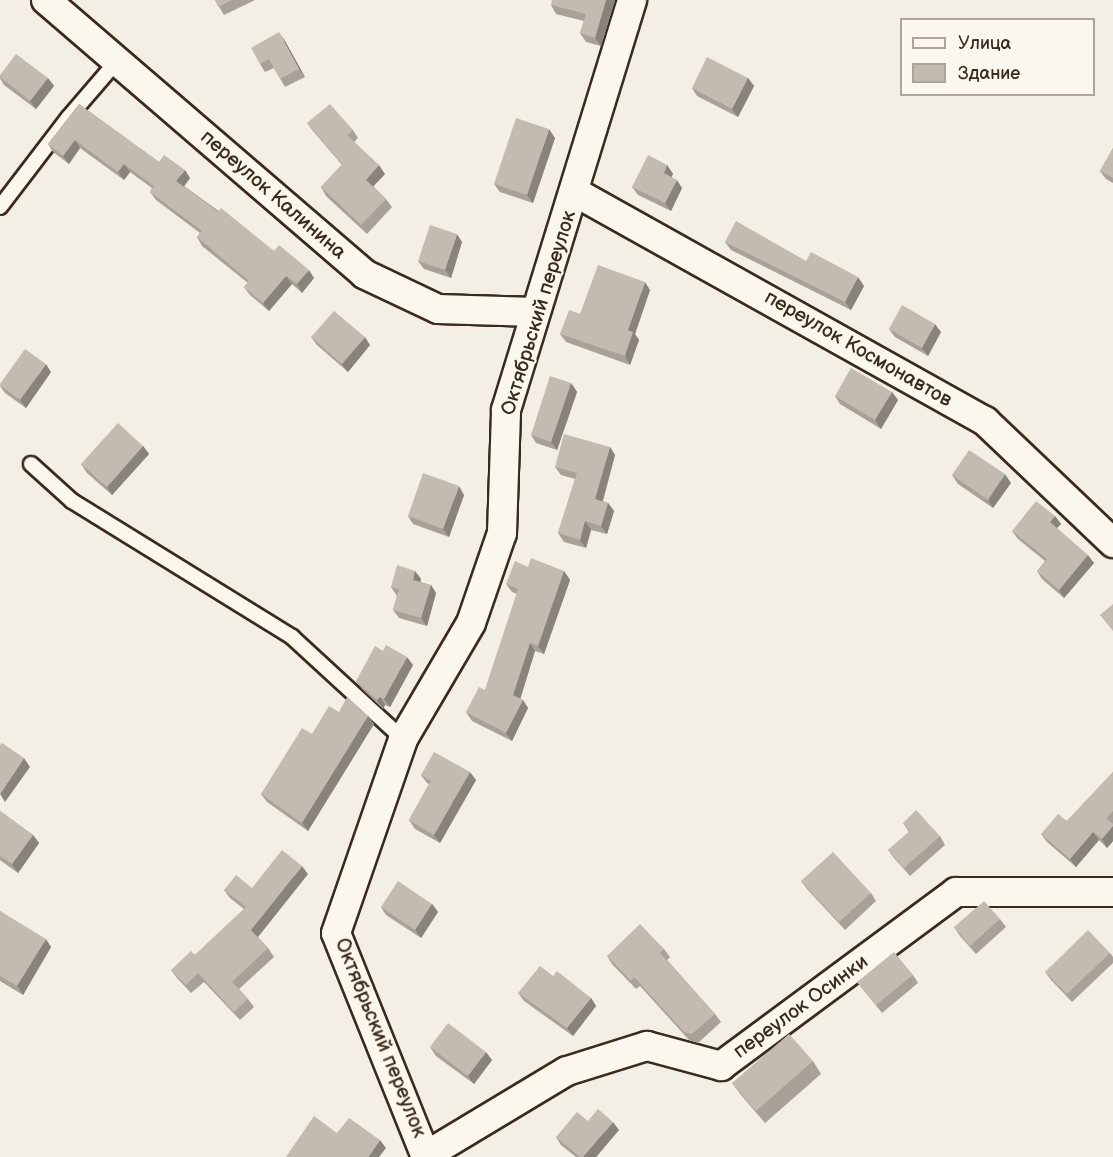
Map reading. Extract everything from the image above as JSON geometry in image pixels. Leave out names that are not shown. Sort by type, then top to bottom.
[{"type":"street","name":"переулок Калинина","points":[[46,0],[364,274],[438,309],[535,312]]},
{"type":"street","name":"Октябрьский переулок","points":[[427,1156],[336,933],[403,739],[471,623],[502,533],[506,410],[535,312],[575,192],[632,0]]},
{"type":"street","name":"переулок Космонавтов","points":[[575,192],[985,421],[1113,543]]},
{"type":"street","name":"переулок Осинки","points":[[427,1156],[567,1071],[646,1046],[721,1065],[956,892],[1113,892]]},
{"type":"lane","points":[[0,207],[68,118],[117,61]]},
{"type":"lane","points":[[32,464],[72,501],[292,637],[403,739]]},
{"type":"building","points":[[215,0],[232,0],[218,7]]},
{"type":"building","points":[[552,0],[606,0],[595,38],[580,33],[586,14],[551,5]]},
{"type":"building","points":[[279,32],[299,69],[280,79],[269,59],[260,64],[251,48]]},
{"type":"building","points":[[16,54],[48,78],[30,101],[0,77]]},
{"type":"building","points":[[707,57],[748,78],[732,109],[692,88]]},
{"type":"building","points":[[79,104],[159,162],[164,155],[185,170],[176,181],[218,212],[221,208],[274,251],[279,245],[309,270],[297,284],[286,276],[263,303],[244,287],[249,281],[197,237],[202,231],[150,192],[154,186],[124,164],[118,172],[75,140],[63,156],[48,144]]},
{"type":"building","points":[[330,104],[353,130],[347,135],[379,165],[366,180],[386,199],[361,225],[321,187],[342,164],[307,123]]},
{"type":"building","points":[[516,118],[549,129],[527,195],[494,184]]},
{"type":"building","points":[[1113,148],[1113,178],[1100,171]]},
{"type":"building","points":[[648,155],[667,165],[664,173],[677,180],[665,203],[632,187]]},
{"type":"building","points":[[736,221],[806,261],[811,252],[858,277],[845,302],[725,242]]},
{"type":"building","points":[[430,225],[457,234],[445,270],[418,261]]},
{"type":"building","points":[[598,265],[645,282],[628,330],[633,332],[625,356],[560,334],[569,310],[580,314]]},
{"type":"building","points":[[902,305],[935,324],[922,348],[889,329]]},
{"type":"building","points":[[334,311],[365,337],[342,364],[311,337]]},
{"type":"building","points":[[25,349],[46,364],[20,400],[0,384]]},
{"type":"building","points":[[851,368],[892,392],[875,420],[835,396]]},
{"type":"building","points":[[550,376],[571,383],[551,442],[531,435]]},
{"type":"building","points":[[118,423],[143,446],[107,487],[81,464]]},
{"type":"building","points":[[564,434],[610,447],[595,499],[608,503],[601,526],[585,521],[580,540],[558,533],[577,473],[555,467]]},
{"type":"building","points":[[969,450],[1005,474],[988,500],[952,475]]},
{"type":"building","points":[[423,473],[459,486],[443,529],[408,516]]},
{"type":"building","points":[[1036,501],[1055,516],[1050,522],[1088,555],[1059,590],[1037,571],[1047,559],[1012,531]]},
{"type":"building","points":[[531,558],[564,571],[538,646],[530,643],[513,695],[523,700],[506,733],[466,712],[479,687],[485,690],[518,589],[506,584],[515,561],[528,567]]},
{"type":"building","points":[[397,565],[415,571],[413,580],[431,585],[421,618],[393,610],[399,590],[391,587]]},
{"type":"building","points":[[1113,604],[1113,631],[1100,615]]},
{"type":"building","points":[[386,645],[407,657],[384,699],[380,697],[377,700],[356,681],[375,646],[383,651]]},
{"type":"building","points":[[347,697],[368,716],[302,823],[261,794],[302,728],[312,734],[329,706],[339,712]]},
{"type":"building","points":[[2,743],[24,758],[0,794],[0,745]]},
{"type":"building","points":[[434,752],[470,772],[434,835],[409,820],[431,781],[421,775]]},
{"type":"building","points":[[1113,772],[1113,811],[1106,818],[1113,826],[1102,839],[1093,832],[1070,859],[1041,834],[1058,814],[1067,821]]},
{"type":"building","points":[[916,810],[940,836],[904,868],[888,850],[910,831],[903,823]]},
{"type":"building","points":[[0,811],[33,835],[12,864],[0,856]]},
{"type":"building","points":[[282,850],[302,866],[251,930],[268,948],[232,982],[248,999],[234,1012],[198,973],[186,985],[171,970],[191,951],[195,955],[246,907],[224,890],[236,875],[252,888]]},
{"type":"building","points":[[833,852],[871,893],[839,922],[801,881]]},
{"type":"building","points":[[398,881],[432,904],[415,930],[381,907]]},
{"type":"building","points":[[984,901],[1000,919],[970,946],[954,927]]},
{"type":"building","points":[[0,911],[46,939],[17,986],[0,976]]},
{"type":"building","points":[[640,924],[664,949],[660,953],[715,1014],[692,1034],[684,1032],[634,977],[631,981],[607,956]]},
{"type":"building","points":[[1088,930],[1110,953],[1067,994],[1045,972]]},
{"type":"building","points":[[894,952],[913,975],[876,1005],[857,982]]},
{"type":"building","points":[[540,966],[553,976],[557,971],[591,998],[567,1028],[518,993]]},
{"type":"building","points":[[448,1023],[486,1052],[468,1076],[430,1047]]},
{"type":"building","points":[[789,1034],[813,1061],[756,1111],[732,1083]]},
{"type":"building","points":[[598,1109],[613,1122],[583,1157],[580,1157],[556,1137],[577,1112],[588,1121]]},
{"type":"building","points":[[314,1116],[337,1133],[349,1118],[380,1140],[368,1157],[286,1157]]}]
